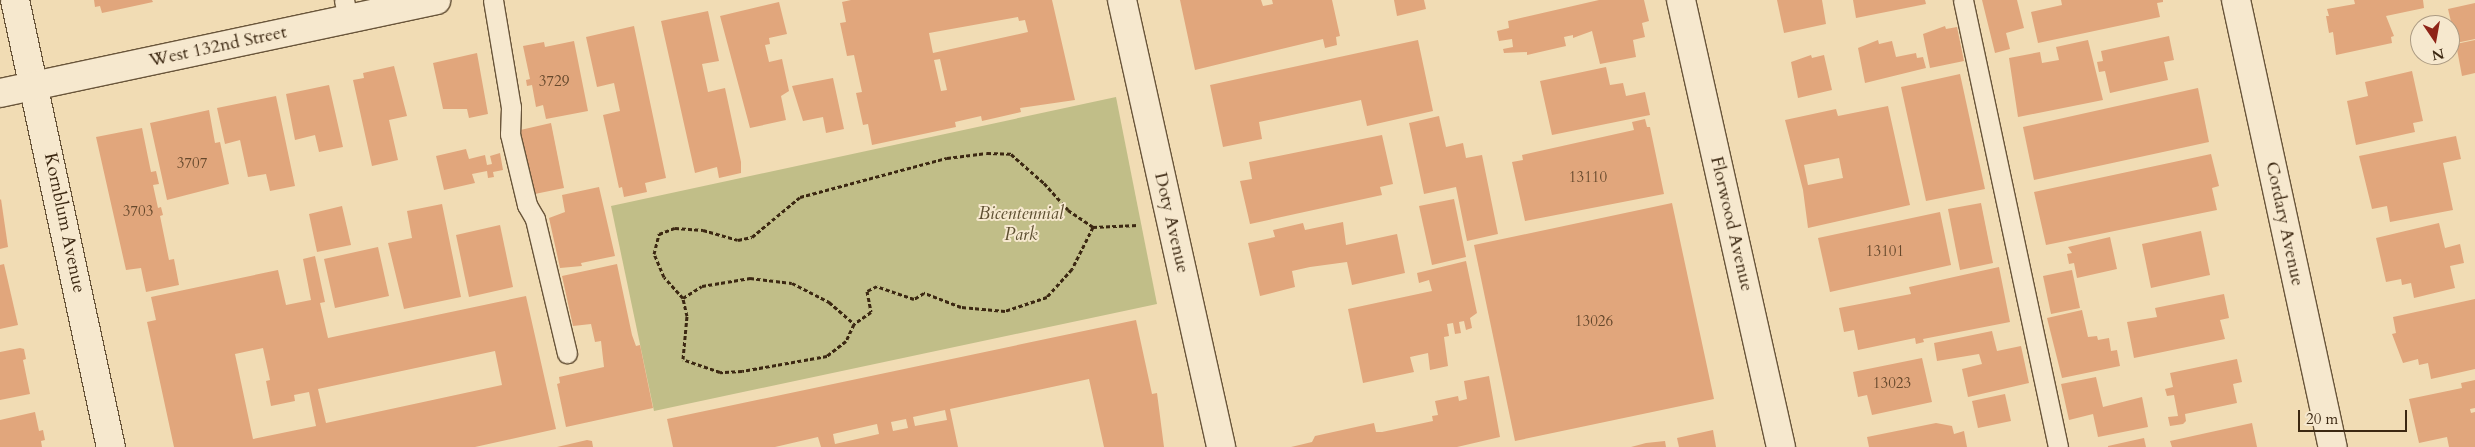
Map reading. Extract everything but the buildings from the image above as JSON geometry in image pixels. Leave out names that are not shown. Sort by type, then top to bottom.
[{"type":"street","name":"Kornblum Avenue","points":[[15,0],[111,447]]},
{"type":"street","name":"West 132nd Street","points":[[0,93],[346,10],[436,0]]},
{"type":"street","name":"Doty Avenue","points":[[1122,0],[1221,447]]},
{"type":"street","name":"Florwood Avenue","points":[[1681,0],[1781,447]]},
{"type":"street","name":"Cordary Avenue","points":[[2236,0],[2332,447]]},
{"type":"lane","points":[[493,0],[511,107],[510,134],[527,205],[535,219],[567,353]]},
{"type":"lane","points":[[1962,0],[2058,447]]},
{"type":"path","points":[[1093,227],[1072,269],[1047,297],[1005,311],[961,307],[924,293],[914,299],[877,286],[867,291],[871,312],[854,324],[846,341],[827,356],[742,371],[720,372],[682,359],[687,316],[683,298],[664,277],[654,254],[659,234],[675,228],[703,230],[738,240],[752,237],[800,197],[946,158],[987,153],[1011,154],[1044,182],[1068,210],[1093,227],[1171,221]]},
{"type":"path","points":[[683,298],[702,286],[750,278],[792,283],[829,302],[854,324]]},
{"type":"green space","name":"Bicentennial Park","points":[[1116,97],[1157,304],[654,411],[611,206]]}]
